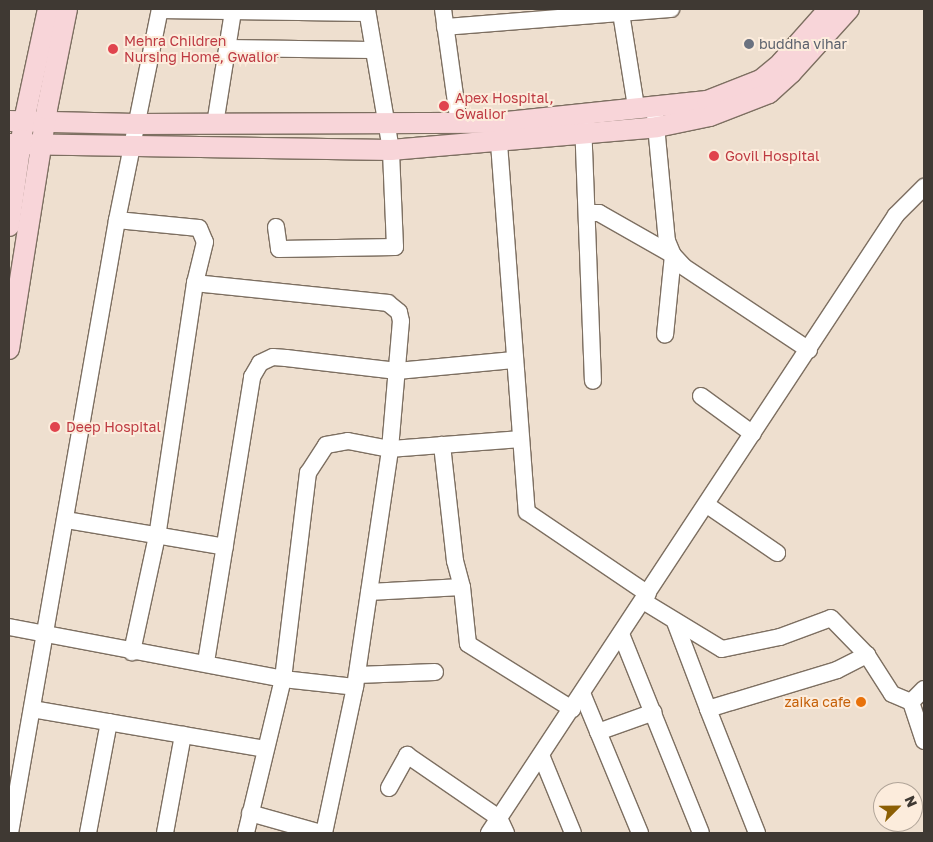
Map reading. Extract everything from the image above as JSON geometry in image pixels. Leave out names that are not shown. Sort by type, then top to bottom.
[{"type":"main road","points":[[9,226],[16,121],[48,9]]},
{"type":"main road","points":[[9,349],[15,278],[67,9]]},
{"type":"main road","points":[[15,144],[391,150],[498,132],[581,112],[707,101],[761,80],[781,63],[829,9]]},
{"type":"main road","points":[[16,121],[136,124],[459,124],[498,132],[585,135],[657,127],[731,109],[769,92],[792,74],[849,9]]},
{"type":"street","points":[[10,833],[117,220],[160,9],[367,11],[371,50],[391,150],[395,247],[279,249],[276,227]]},
{"type":"street","points":[[443,9],[459,124]]},
{"type":"street","points":[[445,27],[516,15],[621,13],[671,9]]},
{"type":"street","points":[[215,124],[233,10]]},
{"type":"street","points":[[621,13],[644,107],[657,127],[667,241],[673,255],[665,335]]},
{"type":"street","points":[[227,48],[371,50]]},
{"type":"street","points":[[581,112],[585,135],[593,381]]},
{"type":"street","points":[[498,132],[513,360],[527,512],[646,597],[675,622],[722,649],[780,637],[831,618],[867,656],[892,694],[911,702],[924,741]]},
{"type":"street","points":[[489,833],[754,434],[896,215],[924,187]]},
{"type":"street","points":[[587,213],[599,213],[673,255],[684,267],[809,350]]},
{"type":"street","points":[[117,220],[199,228],[205,242],[196,283],[157,536],[132,652]]},
{"type":"street","points":[[196,283],[388,302],[399,312],[401,321],[390,449],[356,681],[322,833],[250,813]]},
{"type":"street","points":[[206,662],[252,376],[260,363],[273,357],[397,372],[513,360]]},
{"type":"street","points":[[701,396],[754,434]]},
{"type":"street","points":[[246,833],[283,679],[308,473],[326,445],[348,441],[390,449],[520,439]]},
{"type":"street","points":[[442,445],[455,561],[462,587],[468,644],[572,709]]},
{"type":"street","points":[[707,504],[777,553]]},
{"type":"street","points":[[66,520],[225,547]]},
{"type":"street","points":[[369,592],[462,587]]},
{"type":"street","points":[[675,622],[757,833]]},
{"type":"street","points":[[9,626],[132,652],[206,662],[283,679],[356,681],[435,672]]},
{"type":"street","points":[[621,634],[654,712],[701,833]]},
{"type":"street","points":[[708,709],[837,670],[867,656]]},
{"type":"street","points":[[911,702],[924,689]]},
{"type":"street","points":[[582,693],[640,833]]},
{"type":"street","points":[[32,709],[265,749]]},
{"type":"street","points":[[598,732],[654,712]]},
{"type":"street","points":[[88,833],[109,722]]},
{"type":"street","points":[[165,833],[183,735]]},
{"type":"street","points":[[388,788],[406,755],[499,818],[506,833]]},
{"type":"street","points":[[540,756],[573,833]]},
{"type":"place","name":"buddha vihar","points":[[749,44]]},
{"type":"place","name":"Mehra Children Nursing Home, Gwalior","points":[[113,49]]},
{"type":"place","name":"Apex Hospital, Gwalior","points":[[444,106]]},
{"type":"place","name":"Govil Hospital","points":[[714,156]]},
{"type":"place","name":"Deep Hospital","points":[[55,427]]},
{"type":"place","name":"zaika cafe","points":[[861,702]]}]
